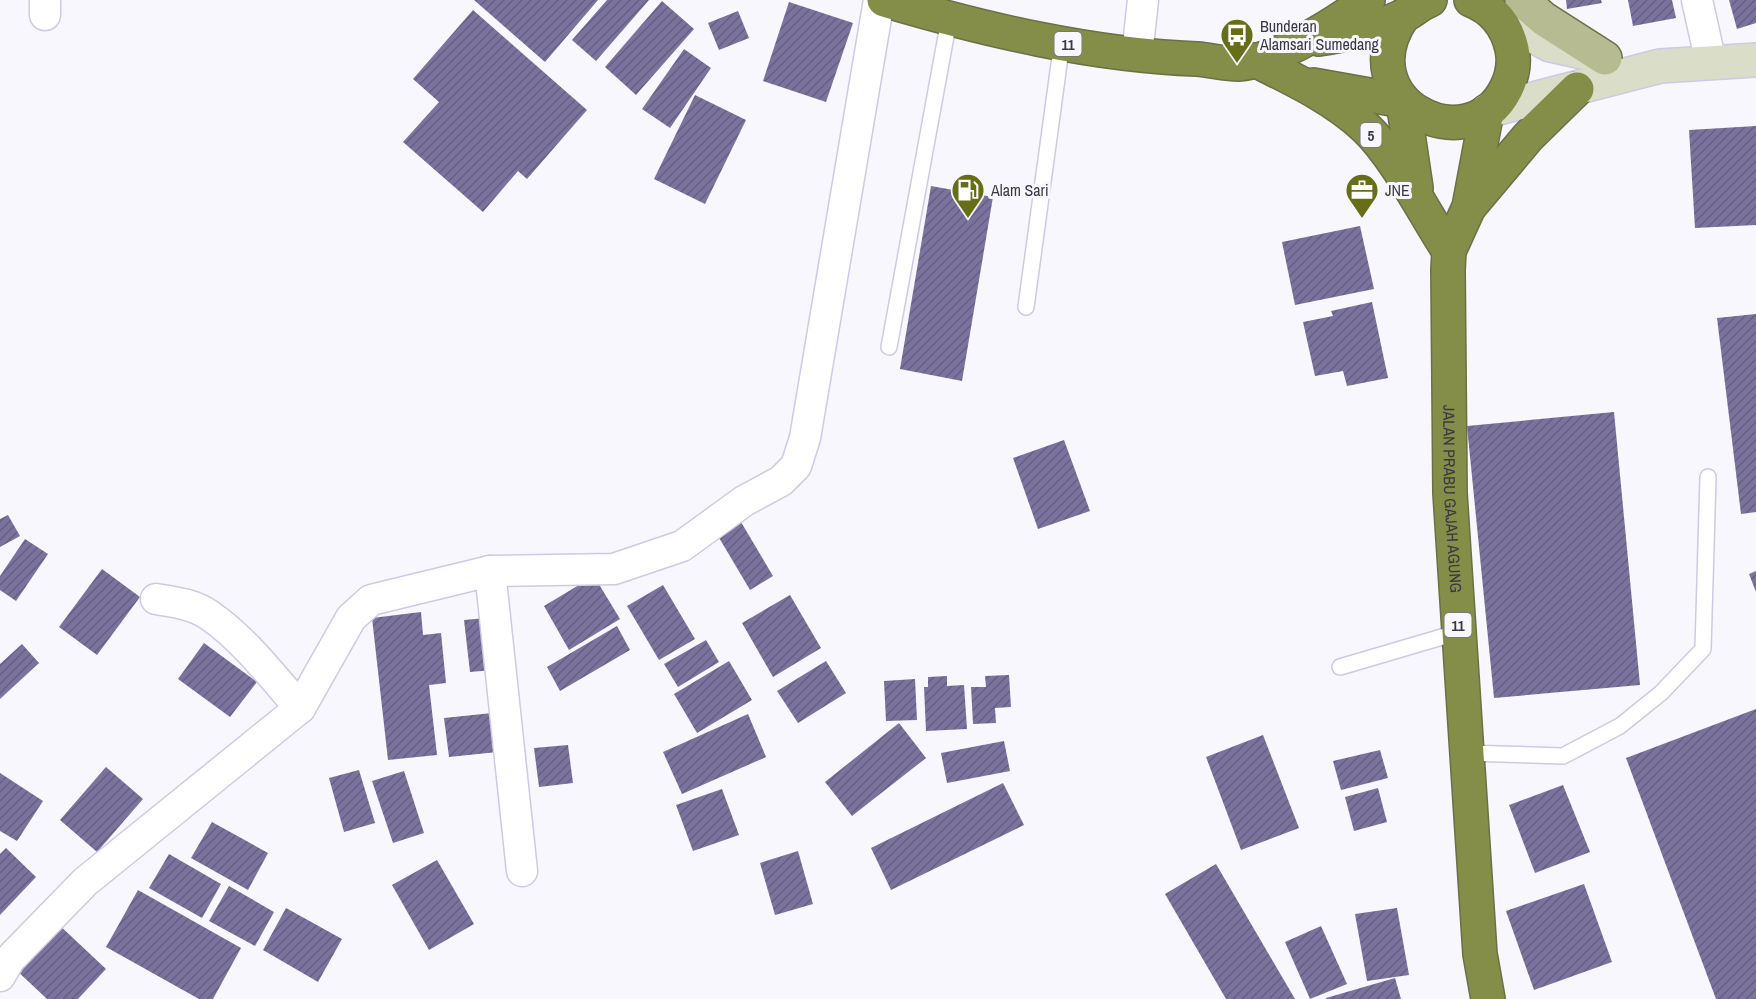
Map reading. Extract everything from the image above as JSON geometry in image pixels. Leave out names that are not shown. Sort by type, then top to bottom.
[{"type":"highway","name":"11","points":[[881,0],[949,20],[1062,42],[1137,55],[1237,64],[1255,60],[1302,42],[1355,34],[1414,5]]},
{"type":"highway","points":[[1302,42],[1368,0]]},
{"type":"highway","name":"11","points":[[1414,5],[1393,31],[1388,49],[1388,68],[1393,85],[1403,101],[1418,113],[1434,120],[1452,122],[1471,120],[1487,111],[1502,97],[1511,78],[1514,57],[1504,6],[1482,4],[1471,0]]},
{"type":"highway","name":"11","points":[[1255,60],[1304,84],[1403,101]]},
{"type":"highway","name":"5","points":[[1304,84],[1365,128],[1388,154],[1419,205]]},
{"type":"highway","points":[[1469,207],[1528,137],[1577,89]]},
{"type":"highway","name":"11","points":[[1403,101],[1419,205],[1449,251]]},
{"type":"highway","name":"11","points":[[1449,251],[1469,207],[1487,111]]},
{"type":"highway","name":"JALAN PRABU GAJAH AGUNG","points":[[1449,251],[1450,493],[1480,954],[1488,999]]},
{"type":"main road","points":[[1504,6],[1550,45],[1605,58],[1660,66],[1756,60]]},
{"type":"main road","points":[[1487,111],[1660,66]]},
{"type":"street","points":[[0,976],[10,959],[85,882],[300,708],[351,618],[371,600],[490,571],[614,569],[682,546],[744,501],[781,481],[796,466],[805,438],[881,0]]},
{"type":"street","points":[[1137,55],[1143,0]]},
{"type":"street","points":[[1697,0],[1711,63]]},
{"type":"street","points":[[490,571],[522,871]]},
{"type":"street","points":[[156,599],[189,605],[208,614],[266,669],[300,708]]},
{"type":"lane","points":[[889,347],[949,20]]},
{"type":"lane","points":[[1026,306],[1062,42]]},
{"type":"lane","points":[[1466,753],[1563,756],[1620,726],[1661,693],[1703,649],[1708,477]]},
{"type":"lane","points":[[1340,667],[1459,632]]},
{"type":"building","points":[[474,0],[598,0],[545,62]]},
{"type":"building","points":[[607,0],[649,0],[596,61],[572,40]]},
{"type":"building","points":[[1566,0],[1601,0],[1602,3],[1567,9]]},
{"type":"building","points":[[1628,0],[1672,0],[1676,18],[1633,26]]},
{"type":"building","points":[[1729,0],[1756,0],[1756,23],[1737,29]]},
{"type":"building","points":[[662,1],[694,29],[636,95],[605,67]]},
{"type":"building","points":[[789,2],[853,23],[826,102],[763,81]]},
{"type":"building","points":[[473,10],[587,110],[527,179],[518,171],[483,212],[403,142],[439,102],[413,79]]},
{"type":"building","points":[[738,11],[749,38],[719,50],[708,23]]},
{"type":"building","points":[[684,49],[711,68],[670,128],[642,109]]},
{"type":"building","points":[[695,95],[746,120],[705,204],[654,179]]},
{"type":"building","points":[[1756,126],[1756,225],[1695,228],[1689,130]]},
{"type":"building","points":[[931,186],[993,197],[962,381],[900,369]]},
{"type":"building","points":[[1360,226],[1374,289],[1295,305],[1282,242]]},
{"type":"building","points":[[1372,302],[1388,378],[1347,386],[1343,371],[1315,376],[1303,322],[1333,316],[1331,311]]},
{"type":"building","points":[[1756,314],[1756,512],[1741,514],[1717,318]]},
{"type":"building","points":[[1614,412],[1640,685],[1494,698],[1467,426]]},
{"type":"building","points":[[1064,440],[1090,511],[1038,529],[1013,458]]},
{"type":"building","points":[[8,515],[20,536],[0,547],[0,519]]},
{"type":"building","points":[[741,522],[773,576],[750,590],[718,536]]},
{"type":"building","points":[[25,539],[48,554],[16,601],[0,590],[0,576]]},
{"type":"building","points":[[102,569],[140,597],[97,655],[59,627]]},
{"type":"building","points":[[1756,571],[1756,592],[1749,574]]},
{"type":"building","points":[[594,576],[620,619],[569,650],[544,606]]},
{"type":"building","points":[[663,585],[695,639],[659,660],[627,606]]},
{"type":"building","points":[[790,595],[821,648],[773,677],[742,623]]},
{"type":"building","points":[[421,612],[423,635],[441,633],[446,683],[429,685],[437,755],[388,760],[372,618]]},
{"type":"building","points":[[486,618],[493,670],[470,672],[464,620]]},
{"type":"building","points":[[617,626],[630,650],[560,691],[547,667]]},
{"type":"building","points":[[706,640],[719,662],[678,687],[664,664]]},
{"type":"building","points":[[204,643],[257,682],[230,717],[178,679]]},
{"type":"building","points":[[22,644],[39,663],[0,699],[0,664]]},
{"type":"building","points":[[729,661],[752,700],[697,733],[674,694]]},
{"type":"building","points":[[826,661],[846,693],[798,723],[777,691]]},
{"type":"building","points":[[1009,675],[1011,707],[995,708],[996,723],[973,724],[971,687],[986,687],[985,676]]},
{"type":"building","points":[[947,676],[947,686],[964,685],[967,729],[926,731],[924,687],[928,687],[928,677]]},
{"type":"building","points":[[915,679],[917,720],[886,721],[884,681]]},
{"type":"building","points":[[1756,709],[1756,999],[1716,999],[1626,758]]},
{"type":"building","points":[[502,712],[507,751],[449,757],[444,718]]},
{"type":"building","points":[[748,714],[766,757],[682,794],[663,752]]},
{"type":"building","points":[[899,723],[926,758],[852,816],[825,782]]},
{"type":"building","points":[[1263,735],[1299,828],[1241,850],[1206,757]]},
{"type":"building","points":[[1004,741],[1010,771],[947,783],[941,753]]},
{"type":"building","points":[[568,745],[573,783],[539,787],[534,748]]},
{"type":"building","points":[[1380,750],[1388,778],[1341,790],[1333,761]]},
{"type":"building","points":[[106,767],[143,799],[97,852],[60,820]]},
{"type":"building","points":[[359,770],[375,823],[344,832],[329,778]]},
{"type":"building","points":[[404,771],[424,833],[393,843],[372,781]]},
{"type":"building","points":[[0,773],[43,801],[17,841],[0,831]]},
{"type":"building","points":[[1003,783],[1024,825],[891,890],[871,848]]},
{"type":"building","points":[[1563,785],[1590,852],[1535,873],[1509,805]]},
{"type":"building","points":[[1378,788],[1387,822],[1354,831],[1345,797]]},
{"type":"building","points":[[722,789],[739,835],[693,851],[676,805]]},
{"type":"building","points":[[212,822],[268,853],[248,890],[191,858]]},
{"type":"building","points":[[6,848],[36,877],[0,915],[0,854]]},
{"type":"building","points":[[798,851],[813,904],[775,915],[760,863]]},
{"type":"building","points":[[169,854],[221,884],[202,918],[149,888]]},
{"type":"building","points":[[437,860],[474,924],[429,950],[392,885]]},
{"type":"building","points":[[1216,864],[1295,999],[1226,999],[1165,894]]},
{"type":"building","points":[[1584,884],[1612,962],[1534,990],[1506,911]]},
{"type":"building","points":[[229,886],[274,912],[255,946],[209,921]]},
{"type":"building","points":[[138,890],[241,948],[213,999],[199,999],[106,947]]},
{"type":"building","points":[[286,908],[342,939],[318,982],[263,950]]},
{"type":"building","points":[[1397,908],[1409,975],[1367,981],[1355,914]]},
{"type":"building","points":[[56,922],[106,969],[78,999],[47,999],[14,968]]},
{"type":"building","points":[[1321,926],[1347,984],[1310,999],[1285,942]]},
{"type":"building","points":[[1395,978],[1401,999],[1326,999],[1326,998]]},
{"type":"place","name":"Bunderan Alamsari Sumedang","points":[[1237,64]]},
{"type":"place","name":"Alam Sari","points":[[968,219]]},
{"type":"place","name":"JNE","points":[[1362,219]]}]
